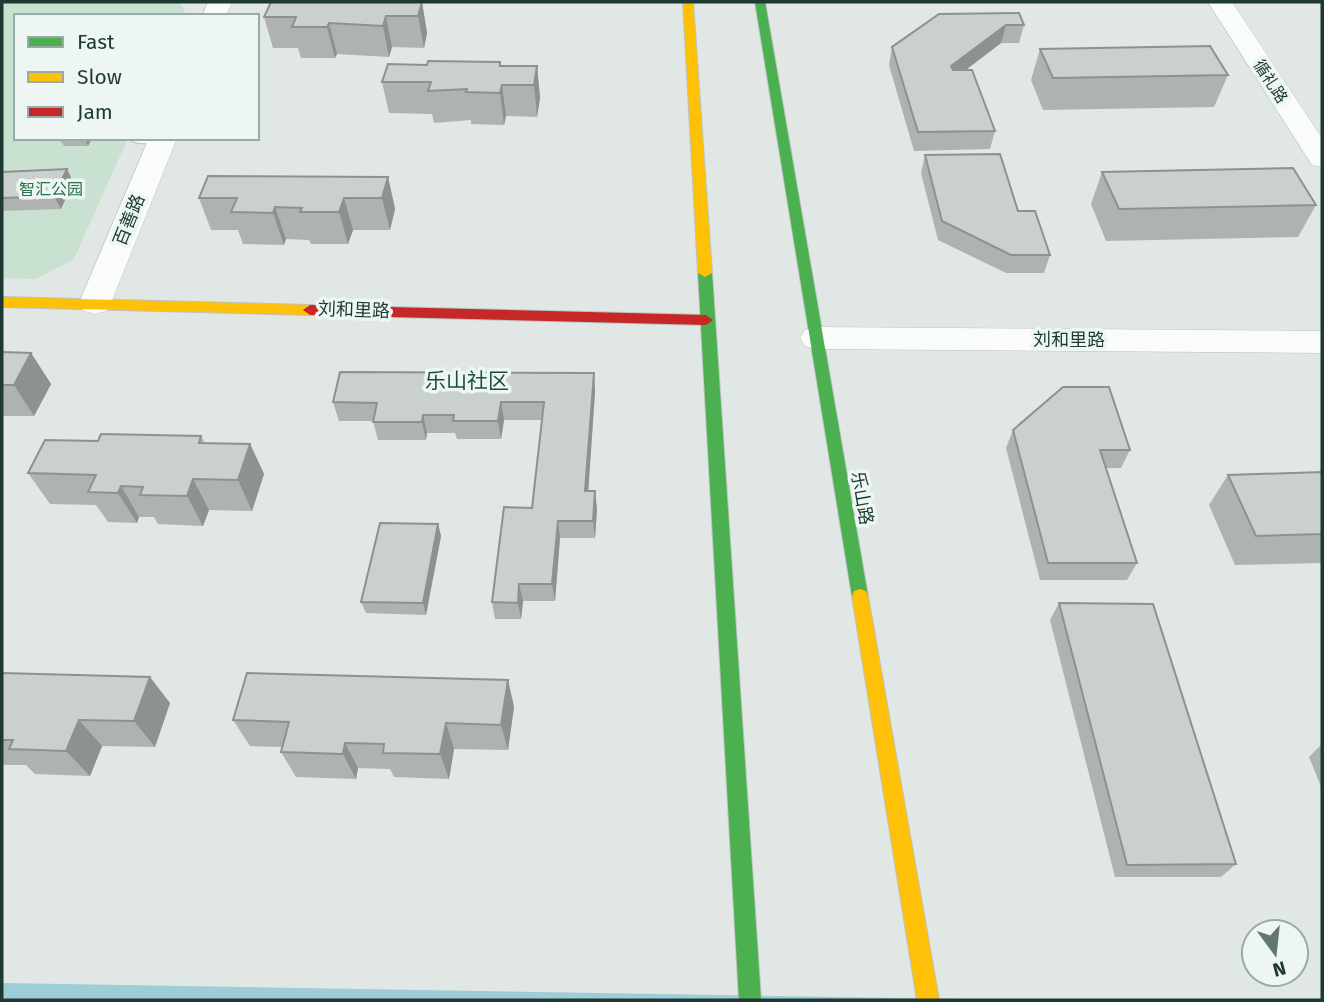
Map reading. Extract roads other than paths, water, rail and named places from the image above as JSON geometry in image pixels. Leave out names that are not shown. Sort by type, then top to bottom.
[{"type":"main road","points":[[688,2],[750,1000]]},
{"type":"main road","name":"乐山路","points":[[760,2],[926,992]]},
{"type":"main road","name":"刘和里路","points":[[2,302],[706,320]]},
{"type":"street","name":"循礼路","points":[[1220,2],[1322,159]]},
{"type":"street","name":"百善路","points":[[95,303],[162,140]]},
{"type":"street","name":"刘和里路","points":[[816,338],[1322,342]]},
{"type":"water","points":[[2,983],[1021,1000],[2,1000]]},
{"type":"district","name":"乐山社区","points":[[467,381]]},
{"type":"park label","name":"智汇公园","points":[[51,189]]}]
